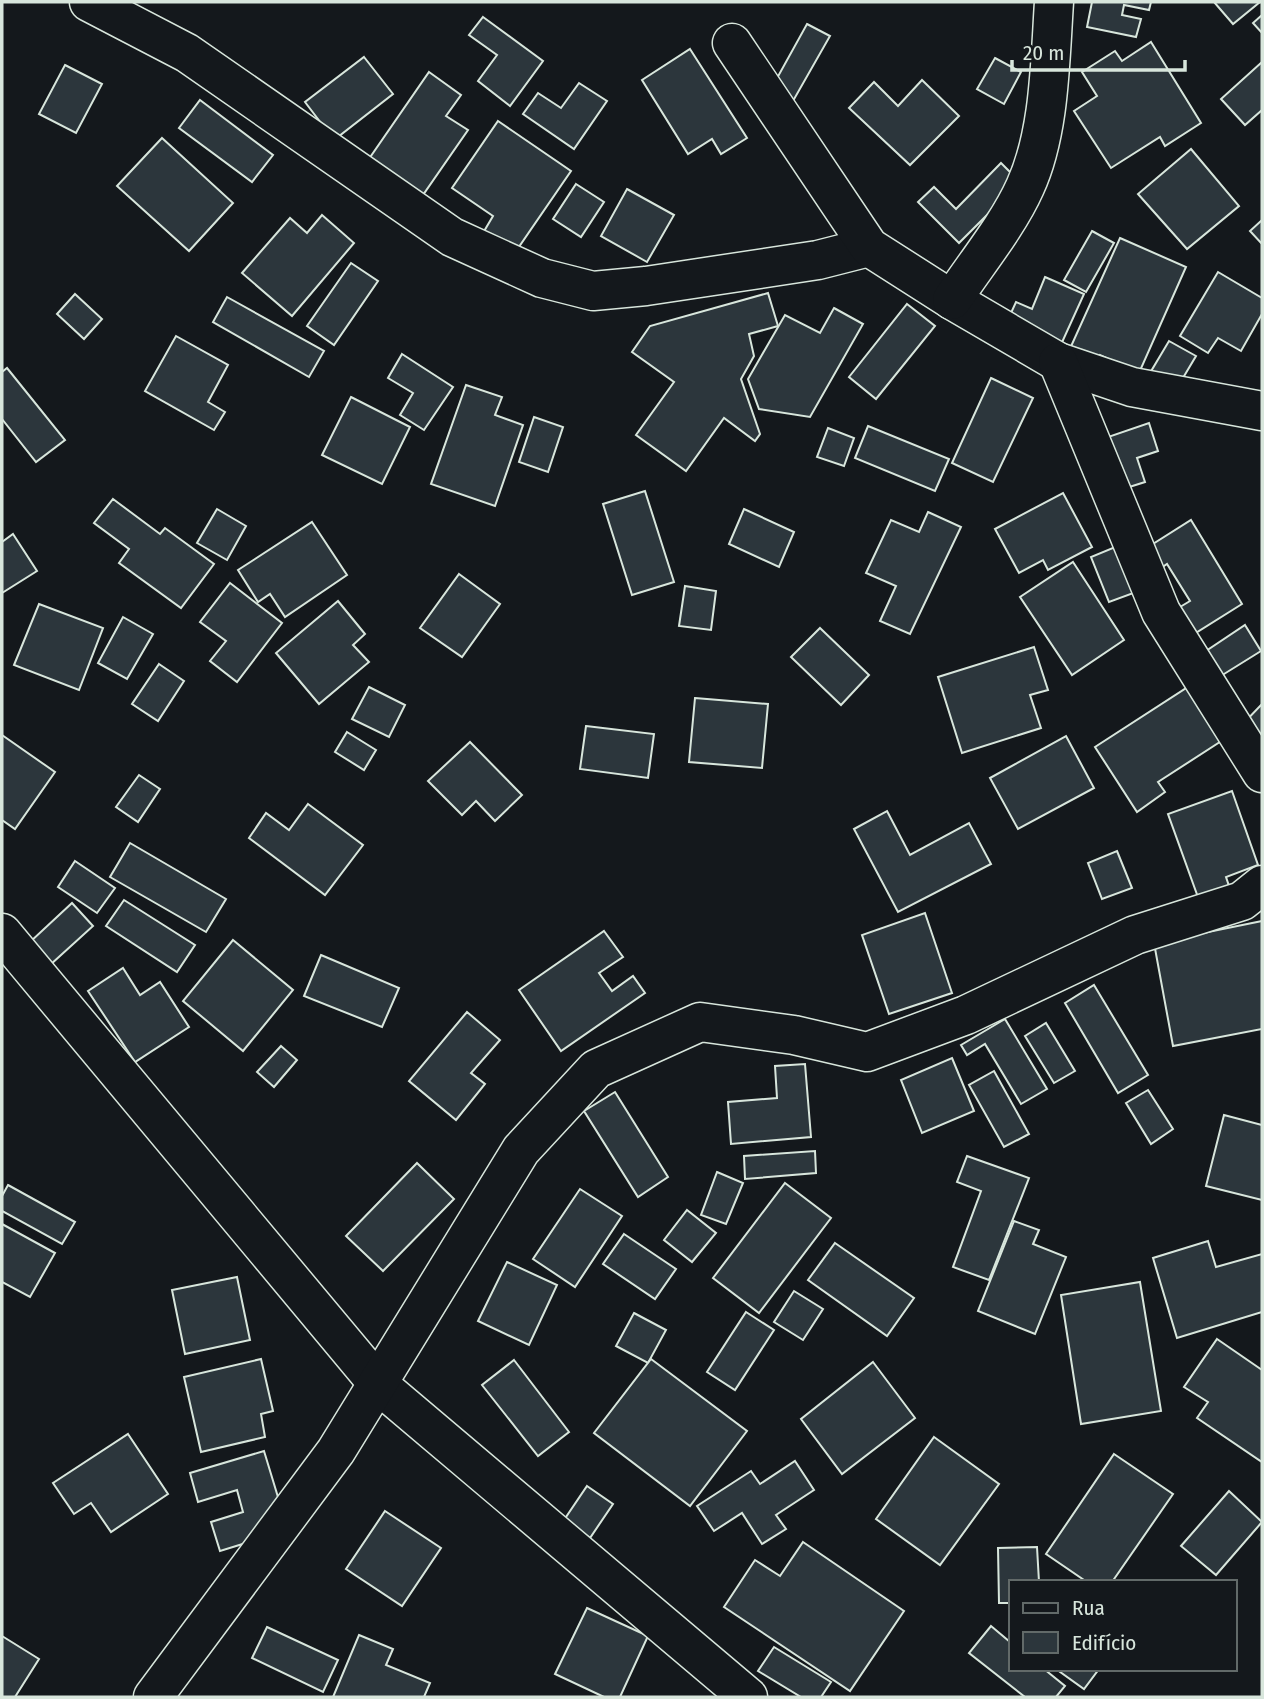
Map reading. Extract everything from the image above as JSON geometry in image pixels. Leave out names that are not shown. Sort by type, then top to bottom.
[{"type":"street","points":[[89,2],[187,53],[452,237],[542,278],[593,291],[646,286],[818,260],[869,247]]},
{"type":"street","points":[[952,300],[1025,187],[1041,141],[1054,2]]},
{"type":"street","points":[[732,43],[869,247],[952,300],[1058,362],[1132,387],[1262,411]]},
{"type":"street","points":[[1058,362],[1161,612],[1262,773]]},
{"type":"street","points":[[153,1697],[336,1451],[521,1150],[596,1069],[700,1022],[794,1035],[867,1052],[966,1015],[1135,935],[1242,901],[1262,885]]},
{"type":"street","points":[[2,933],[379,1385],[748,1697]]},
{"type":"building","points":[[1092,2],[1151,2],[1149,10],[1124,5],[1122,15],[1141,19],[1136,37],[1087,27]]},
{"type":"building","points":[[1214,2],[1260,2],[1233,24]]},
{"type":"building","points":[[1262,15],[1262,33],[1253,23]]},
{"type":"building","points":[[483,17],[543,61],[510,106],[478,81],[497,55],[469,35]]},
{"type":"building","points":[[807,24],[830,36],[793,101],[771,89]]},
{"type":"building","points":[[1151,42],[1201,123],[1165,146],[1160,137],[1111,168],[1074,111],[1097,96],[1082,72],[1115,51],[1122,61]]},
{"type":"building","points":[[690,49],[747,138],[721,154],[712,139],[688,154],[642,80]]},
{"type":"building","points":[[364,57],[393,94],[334,140],[305,102]]},
{"type":"building","points":[[995,58],[1021,72],[1004,104],[977,89]]},
{"type":"building","points":[[1262,62],[1262,110],[1245,125],[1221,99]]},
{"type":"building","points":[[65,65],[102,84],[76,133],[39,114]]},
{"type":"building","points":[[429,72],[461,95],[446,116],[468,130],[416,205],[362,169]]},
{"type":"building","points":[[922,80],[959,116],[910,165],[849,108],[874,82],[898,106]]},
{"type":"building","points":[[579,83],[607,101],[574,149],[523,114],[538,93],[561,108]]},
{"type":"building","points":[[200,100],[273,155],[252,182],[179,128]]},
{"type":"building","points":[[498,121],[571,171],[514,254],[483,233],[493,216],[452,188]]},
{"type":"building","points":[[162,138],[233,203],[189,251],[117,186]]},
{"type":"building","points":[[1191,149],[1239,206],[1187,249],[1138,194]]},
{"type":"building","points":[[1001,163],[1020,182],[959,243],[918,202],[934,187],[956,209]]},
{"type":"building","points":[[576,184],[604,202],[581,237],[553,219]]},
{"type":"building","points":[[627,189],[674,215],[647,262],[601,236]]},
{"type":"building","points":[[322,215],[354,243],[292,316],[242,273],[290,218],[307,233]]},
{"type":"building","points":[[1262,220],[1262,244],[1250,231]]},
{"type":"building","points":[[1092,231],[1114,243],[1086,292],[1064,280]]},
{"type":"building","points":[[1120,238],[1186,267],[1139,373],[1100,355],[1094,365],[1068,353]]},
{"type":"building","points":[[351,263],[378,281],[334,345],[307,326]]},
{"type":"building","points":[[1218,272],[1262,298],[1262,314],[1241,351],[1218,338],[1208,353],[1180,336]]},
{"type":"building","points":[[1045,277],[1084,294],[1059,349],[1005,326],[1016,302],[1032,309]]},
{"type":"building","points":[[768,293],[778,326],[749,334],[754,356],[741,379],[760,434],[755,441],[724,418],[686,471],[636,435],[674,382],[632,352],[650,326]]},
{"type":"building","points":[[75,294],[102,319],[84,339],[57,314]]},
{"type":"building","points":[[227,297],[324,351],[309,377],[213,322]]},
{"type":"building","points":[[907,304],[935,326],[876,399],[849,377]]},
{"type":"building","points":[[834,308],[863,324],[810,417],[759,409],[748,379],[785,315],[820,333]]},
{"type":"building","points":[[176,336],[228,365],[208,402],[225,412],[214,430],[145,391]]},
{"type":"building","points":[[1169,341],[1196,356],[1177,388],[1150,373]]},
{"type":"building","points":[[402,354],[453,387],[424,430],[400,415],[413,393],[388,378]]},
{"type":"building","points":[[7,368],[65,440],[36,462],[2,419],[2,372]]},
{"type":"building","points":[[991,378],[1033,398],[993,482],[952,463]]},
{"type":"building","points":[[466,385],[502,397],[495,415],[523,425],[495,506],[431,484]]},
{"type":"building","points":[[351,397],[410,427],[382,484],[322,455]]},
{"type":"building","points":[[534,417],[563,427],[548,472],[519,462]]},
{"type":"building","points":[[1149,423],[1158,451],[1137,458],[1145,482],[1123,489],[1105,438]]},
{"type":"building","points":[[868,426],[949,459],[935,491],[855,458]]},
{"type":"building","points":[[828,428],[854,438],[844,466],[817,457]]},
{"type":"building","points":[[645,491],[674,582],[632,595],[603,504]]},
{"type":"building","points":[[1063,493],[1092,547],[1048,570],[1043,560],[1019,573],[995,529]]},
{"type":"building","points":[[113,499],[160,534],[165,528],[214,564],[181,608],[119,563],[129,549],[94,523]]},
{"type":"building","points":[[217,509],[246,526],[227,560],[197,543]]},
{"type":"building","points":[[744,509],[794,532],[779,567],[729,544]]},
{"type":"building","points":[[928,512],[961,527],[910,634],[880,621],[896,586],[866,573],[891,520],[919,532]]},
{"type":"building","points":[[1191,520],[1242,604],[1186,639],[1170,613],[1190,601],[1167,564],[1158,570],[1145,549]]},
{"type":"building","points":[[312,522],[347,575],[285,617],[270,594],[258,602],[238,570]]},
{"type":"building","points":[[13,534],[37,571],[2,593],[2,542]]},
{"type":"building","points":[[1120,545],[1139,591],[1109,602],[1091,557]]},
{"type":"building","points":[[1073,562],[1124,640],[1072,675],[1020,597]]},
{"type":"building","points":[[459,574],[500,604],[462,657],[420,628]]},
{"type":"building","points":[[230,583],[282,623],[237,682],[210,661],[226,641],[200,622]]},
{"type":"building","points":[[685,586],[716,591],[711,630],[679,626]]},
{"type":"building","points":[[338,601],[365,634],[353,645],[369,662],[319,704],[276,653]]},
{"type":"building","points":[[39,604],[103,628],[79,690],[14,665]]},
{"type":"building","points":[[123,617],[153,634],[127,679],[98,663]]},
{"type":"building","points":[[1245,625],[1261,651],[1216,679],[1200,655]]},
{"type":"building","points":[[820,628],[869,675],[841,705],[791,657]]},
{"type":"building","points":[[1034,647],[1048,690],[1030,695],[1041,728],[962,753],[938,677]]},
{"type":"building","points":[[159,664],[184,681],[158,721],[132,704]]},
{"type":"building","points":[[1191,685],[1226,738],[1158,782],[1165,792],[1137,812],[1095,747]]},
{"type":"building","points":[[369,687],[405,705],[389,737],[352,719]]},
{"type":"building","points":[[695,698],[768,704],[762,768],[689,762]]},
{"type":"building","points":[[1262,704],[1262,750],[1239,728]]},
{"type":"building","points":[[586,726],[654,734],[648,778],[580,769]]},
{"type":"building","points":[[347,732],[376,750],[364,770],[335,752]]},
{"type":"building","points":[[2,735],[55,772],[15,829],[2,820]]},
{"type":"building","points":[[1066,736],[1094,788],[1018,829],[990,778]]},
{"type":"building","points":[[470,742],[522,795],[495,821],[476,801],[462,815],[428,781]]},
{"type":"building","points":[[139,775],[160,789],[138,822],[116,807]]},
{"type":"building","points":[[1232,791],[1258,865],[1226,877],[1230,889],[1199,900],[1168,814]]},
{"type":"building","points":[[308,804],[363,845],[325,895],[249,838],[266,813],[289,830]]},
{"type":"building","points":[[887,811],[910,855],[969,823],[991,864],[898,912],[854,829]]},
{"type":"building","points":[[130,843],[226,899],[206,932],[110,877]]},
{"type":"building","points":[[1117,851],[1132,888],[1102,899],[1088,863]]},
{"type":"building","points":[[75,861],[115,888],[97,913],[58,887]]},
{"type":"building","points":[[124,900],[195,945],[177,972],[106,926]]},
{"type":"building","points":[[72,903],[93,926],[50,965],[30,942]]},
{"type":"building","points":[[925,913],[952,993],[889,1014],[862,935]]},
{"type":"building","points":[[1262,921],[1262,1029],[1173,1046],[1154,943]]},
{"type":"building","points":[[604,931],[623,957],[599,973],[612,991],[633,976],[645,993],[561,1051],[519,990]]},
{"type":"building","points":[[233,940],[293,990],[243,1051],[183,1001]]},
{"type":"building","points":[[321,955],[399,988],[382,1027],[304,996]]},
{"type":"building","points":[[123,968],[140,995],[160,982],[189,1027],[135,1062],[88,991]]},
{"type":"building","points":[[1094,985],[1148,1075],[1118,1093],[1065,1003]]},
{"type":"building","points":[[467,1012],[500,1040],[471,1073],[485,1084],[456,1120],[409,1081]]},
{"type":"building","points":[[1005,1019],[1047,1089],[1021,1104],[985,1044],[967,1055],[961,1045]]},
{"type":"building","points":[[1046,1023],[1075,1071],[1054,1083],[1025,1036]]},
{"type":"building","points":[[281,1046],[297,1060],[274,1087],[257,1072]]},
{"type":"building","points":[[952,1058],[974,1111],[922,1133],[901,1080]]},
{"type":"building","points":[[805,1064],[811,1137],[731,1144],[728,1102],[777,1098],[775,1066]]},
{"type":"building","points":[[994,1071],[1029,1134],[1004,1147],[969,1085]]},
{"type":"building","points":[[1148,1090],[1173,1129],[1151,1144],[1126,1103]]},
{"type":"building","points":[[615,1092],[668,1177],[638,1197],[584,1111]]},
{"type":"building","points":[[1224,1115],[1262,1125],[1262,1200],[1206,1186]]},
{"type":"building","points":[[815,1151],[816,1173],[745,1179],[744,1156]]},
{"type":"building","points":[[967,1156],[1029,1178],[989,1280],[953,1267],[981,1191],[957,1182]]},
{"type":"building","points":[[417,1163],[454,1199],[383,1271],[346,1236]]},
{"type":"building","points":[[717,1172],[743,1183],[726,1224],[701,1215]]},
{"type":"building","points":[[785,1183],[831,1218],[759,1313],[713,1278]]},
{"type":"building","points":[[8,1185],[75,1222],[62,1244],[2,1211],[2,1196]]},
{"type":"building","points":[[580,1189],[622,1216],[575,1287],[533,1259]]},
{"type":"building","points":[[687,1210],[716,1233],[692,1262],[664,1240]]},
{"type":"building","points":[[1014,1221],[1039,1230],[1033,1244],[1066,1257],[1035,1334],[978,1311]]},
{"type":"building","points":[[2,1224],[55,1253],[30,1297],[2,1282]]},
{"type":"building","points":[[624,1234],[676,1269],[655,1299],[603,1264]]},
{"type":"building","points":[[1208,1241],[1216,1267],[1262,1254],[1262,1312],[1177,1338],[1153,1258]]},
{"type":"building","points":[[835,1243],[914,1298],[887,1336],[808,1280]]},
{"type":"building","points":[[507,1262],[557,1285],[529,1345],[478,1321]]},
{"type":"building","points":[[237,1277],[250,1340],[185,1354],[172,1290]]},
{"type":"building","points":[[1140,1282],[1161,1411],[1081,1424],[1061,1295]]},
{"type":"building","points":[[794,1291],[823,1309],[803,1340],[774,1322]]},
{"type":"building","points":[[746,1312],[774,1330],[735,1390],[707,1372]]},
{"type":"building","points":[[634,1313],[666,1330],[648,1363],[616,1346]]},
{"type":"building","points":[[1217,1339],[1262,1370],[1262,1462],[1197,1418],[1208,1402],[1184,1387]]},
{"type":"building","points":[[261,1359],[273,1411],[261,1414],[265,1437],[201,1452],[184,1377]]},
{"type":"building","points":[[651,1359],[747,1431],[690,1506],[594,1433]]},
{"type":"building","points":[[514,1360],[569,1432],[538,1456],[482,1385]]},
{"type":"building","points":[[873,1362],[915,1418],[842,1474],[801,1419]]},
{"type":"building","points":[[128,1434],[168,1494],[111,1532],[91,1503],[74,1514],[53,1483]]},
{"type":"building","points":[[934,1437],[999,1484],[940,1565],[876,1519]]},
{"type":"building","points":[[264,1451],[288,1530],[220,1551],[211,1522],[243,1512],[237,1490],[198,1502],[190,1473]]},
{"type":"building","points":[[1114,1454],[1173,1494],[1113,1580],[1084,1580],[1046,1554]]},
{"type":"building","points":[[795,1461],[814,1490],[776,1515],[786,1529],[762,1544],[742,1513],[714,1531],[697,1506],[751,1471],[760,1484]]},
{"type":"building","points":[[587,1486],[613,1504],[590,1538],[564,1520]]},
{"type":"building","points":[[1229,1491],[1262,1522],[1216,1575],[1181,1546]]},
{"type":"building","points":[[385,1511],[441,1548],[402,1606],[346,1569]]},
{"type":"building","points":[[803,1542],[904,1611],[850,1691],[724,1607],[755,1560],[780,1576]]},
{"type":"building","points":[[1037,1547],[1039,1580],[1009,1580],[1009,1603],[999,1603],[998,1548]]},
{"type":"building","points":[[587,1608],[648,1636],[620,1697],[604,1697],[555,1674]]},
{"type":"building","points":[[991,1626],[1009,1641],[1009,1671],[1046,1671],[1065,1686],[1056,1697],[1025,1697],[969,1653]]},
{"type":"building","points":[[267,1627],[338,1660],[323,1692],[252,1658]]},
{"type":"building","points":[[359,1635],[393,1649],[386,1665],[430,1683],[424,1697],[333,1697]]},
{"type":"building","points":[[2,1636],[39,1659],[15,1697],[2,1697]]},
{"type":"building","points":[[774,1647],[831,1682],[821,1697],[801,1697],[758,1671]]},
{"type":"building","points":[[1059,1671],[1098,1671],[1084,1689]]}]
